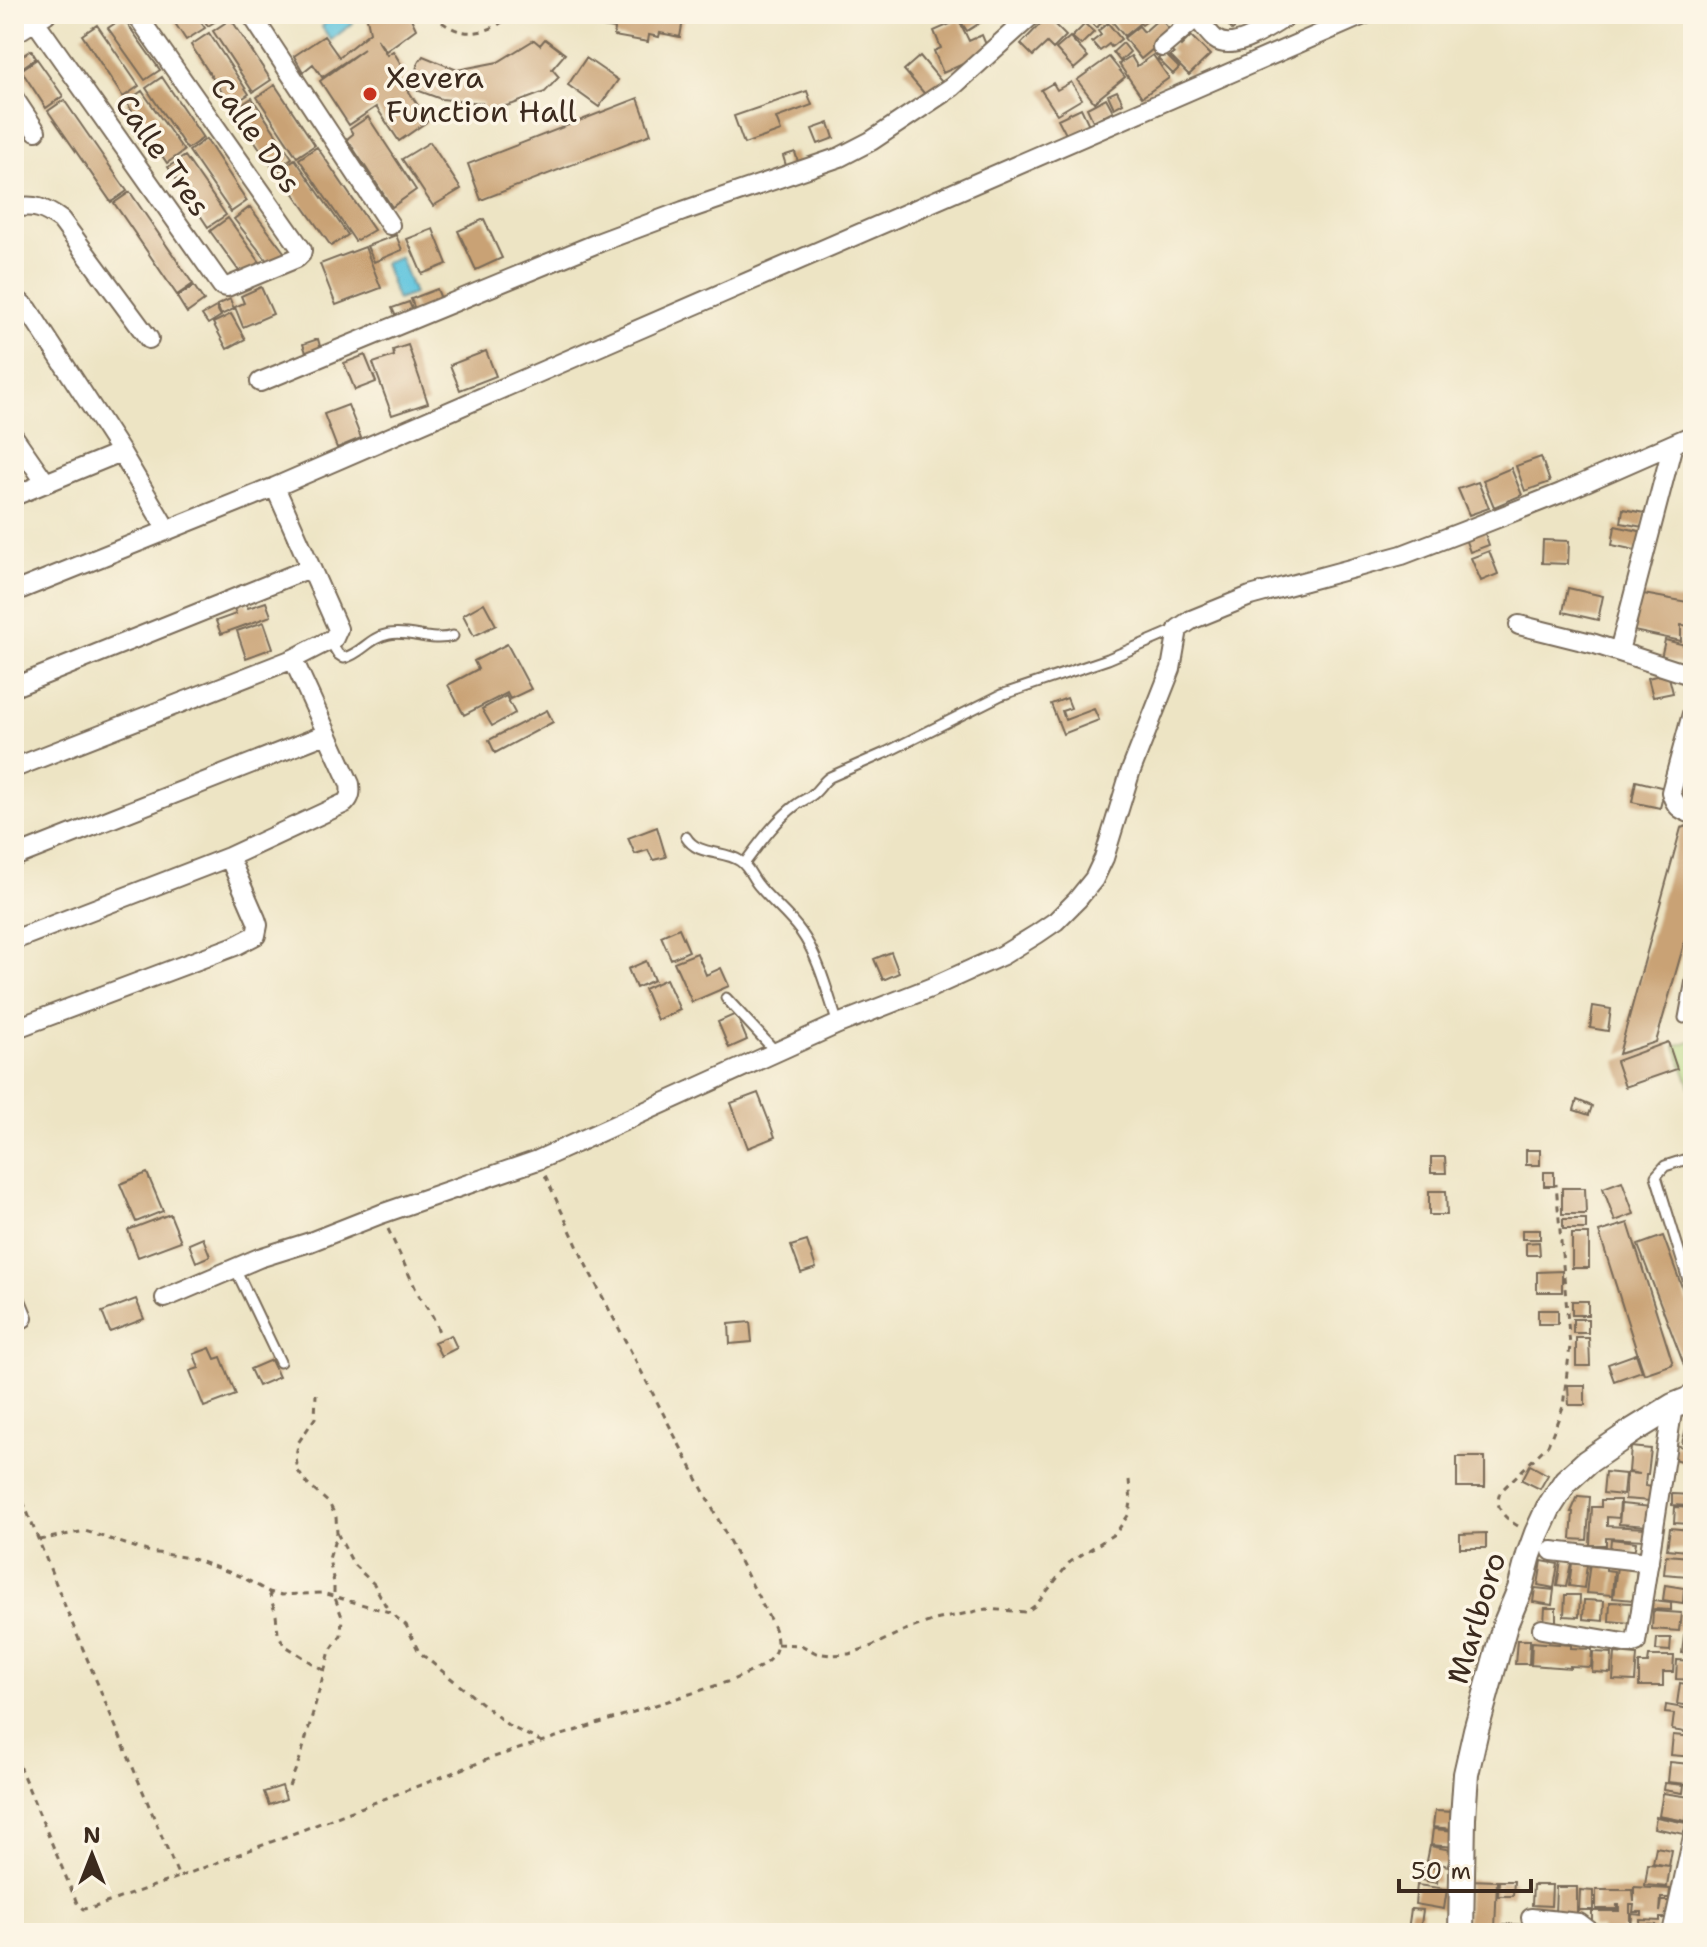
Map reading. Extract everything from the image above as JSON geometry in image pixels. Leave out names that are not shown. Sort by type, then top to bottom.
[{"type":"street","name":"Calle Dos","points":[[136,14],[302,250],[297,258],[262,273]]},
{"type":"street","points":[[251,14],[390,225]]},
{"type":"street","points":[[260,382],[600,242],[840,157],[871,141],[952,87],[1033,14]]},
{"type":"street","points":[[1162,47],[1195,15],[1216,40],[1239,43],[1291,14]]},
{"type":"street","points":[[14,592],[275,487],[1366,14]]},
{"type":"street","name":"Calle Tres","points":[[37,16],[222,286],[227,287],[262,273]]},
{"type":"street","points":[[14,34],[37,16]]},
{"type":"street","points":[[14,98],[36,131]]},
{"type":"street","points":[[14,208],[28,206],[45,209],[61,220],[149,339]]},
{"type":"street","points":[[14,297],[28,309],[121,452],[167,530]]},
{"type":"street","points":[[165,1298],[235,1268],[538,1160],[838,1024],[1003,955],[1056,921],[1094,879],[1104,858],[1130,773],[1171,669],[1178,629],[1191,620],[1250,596],[1334,575],[1426,546],[1561,493],[1693,435]]},
{"type":"street","points":[[14,437],[46,483]]},
{"type":"street","points":[[1619,651],[1673,444]]},
{"type":"street","points":[[14,496],[121,452]]},
{"type":"street","points":[[14,768],[293,659],[334,638],[338,629],[275,487]]},
{"type":"street","points":[[14,687],[310,568]]},
{"type":"street","points":[[1519,625],[1619,651],[1693,676]]},
{"type":"street","points":[[14,940],[229,857],[349,799],[350,784],[293,659]]},
{"type":"street","points":[[1693,710],[1671,792],[1679,809],[1693,814]]},
{"type":"street","points":[[14,857],[326,734]]},
{"type":"street","points":[[14,1029],[235,946],[256,935],[256,919],[229,857]]},
{"type":"street","points":[[14,1296],[23,1318],[14,1322]]},
{"type":"street","points":[[1542,1629],[1630,1644],[1636,1642],[1649,1562],[1683,1402]]},
{"type":"street","name":"Marlboro","points":[[1461,1933],[1466,1774],[1505,1625],[1537,1533],[1566,1481],[1611,1445],[1683,1402]]},
{"type":"street","points":[[1552,1551],[1649,1562]]},
{"type":"street","points":[[1672,1933],[1693,1837]]},
{"type":"street","points":[[1531,1918],[1579,1923],[1592,1933]]},
{"type":"lane","points":[[744,864],[795,805],[830,777],[1001,695],[1108,659],[1178,629]]},
{"type":"lane","points":[[330,641],[344,658],[353,656],[375,637],[394,633],[424,639],[453,636]]},
{"type":"lane","points":[[686,837],[689,844],[697,848],[734,857],[744,864],[757,884],[793,922],[811,948],[838,1024]]},
{"type":"lane","points":[[1684,1018],[1693,969]]},
{"type":"lane","points":[[726,998],[777,1053]]},
{"type":"lane","points":[[1693,1157],[1665,1166],[1656,1176],[1693,1296]]},
{"type":"lane","points":[[235,1268],[280,1362]]},
{"type":"path","points":[[433,14],[455,30],[478,33],[500,25],[512,14]]},
{"type":"path","points":[[14,1754],[77,1903],[83,1909],[92,1908],[494,1757],[730,1681],[769,1661],[775,1652],[776,1634],[586,1265],[538,1160]]},
{"type":"path","points":[[1508,1520],[1498,1506],[1498,1497],[1548,1445],[1563,1407],[1570,1346],[1556,1184]]},
{"type":"path","points":[[381,1214],[439,1332]]},
{"type":"path","points":[[289,1786],[301,1756],[330,1651],[341,1635],[342,1617],[334,1595],[329,1559],[337,1533],[336,1517],[329,1503],[307,1484],[298,1471],[296,1458],[298,1443],[315,1418],[316,1394]]},
{"type":"path","points":[[14,1479],[179,1877]]},
{"type":"path","points":[[777,1644],[801,1645],[816,1653],[849,1654],[935,1620],[986,1609],[1026,1612],[1036,1605],[1070,1562],[1116,1533],[1129,1514],[1129,1480]]},
{"type":"path","points":[[39,1540],[85,1531],[150,1552],[190,1558],[240,1576],[269,1592],[334,1595],[389,1612],[406,1625],[419,1652],[473,1698],[509,1726],[542,1742]]},
{"type":"path","points":[[337,1533],[354,1565],[374,1584],[389,1612]]},
{"type":"path","points":[[269,1592],[278,1633],[284,1645],[326,1671]]},
{"type":"green space","points":[[1693,1040],[1693,1094],[1675,1046]]},
{"type":"water","points":[[317,14],[351,14],[353,23],[331,40],[322,27],[325,23]]},
{"type":"water","points":[[400,257],[414,294],[397,300],[384,263]]},
{"type":"building","points":[[169,14],[195,14],[205,28],[186,40]]},
{"type":"building","points":[[200,14],[227,14],[208,26]]},
{"type":"building","name":"Xevera Function Hall","points":[[366,14],[409,14],[416,29],[386,51],[377,39],[387,55],[393,51],[404,69],[397,73],[428,121],[399,141],[376,107],[349,125],[320,81],[364,49],[322,77],[313,64],[303,72],[294,56],[324,36],[339,57],[370,32]]},
{"type":"building","points":[[591,14],[684,14],[680,37],[660,33],[659,37],[649,35],[648,42],[614,36],[615,29],[589,25]]},
{"type":"building","points":[[956,14],[994,14],[967,31]]},
{"type":"building","points":[[1070,14],[1091,14],[1081,24]]},
{"type":"building","points":[[1095,14],[1102,14],[1106,19],[1096,28],[1089,19]]},
{"type":"building","points":[[1106,14],[1156,14],[1124,36]]},
{"type":"building","points":[[1225,14],[1251,14],[1232,30],[1222,17]]},
{"type":"building","points":[[1047,17],[1066,36],[1053,49],[1047,43],[1033,56],[1021,44]]},
{"type":"building","points":[[123,18],[160,70],[145,80],[108,28]]},
{"type":"building","points":[[1160,18],[1172,33],[1141,59],[1124,38],[1139,26],[1144,32]]},
{"type":"building","points":[[231,19],[271,80],[253,92],[213,31]]},
{"type":"building","points":[[959,20],[969,41],[982,35],[987,47],[983,55],[943,73],[934,51],[941,48],[934,31]]},
{"type":"building","points":[[1108,23],[1121,39],[1100,51],[1092,42],[1101,35],[1098,31]]},
{"type":"building","points":[[1085,24],[1094,32],[1081,45],[1072,37]]},
{"type":"building","points":[[97,25],[139,86],[123,97],[82,35]]},
{"type":"building","points":[[209,33],[249,94],[231,106],[191,45]]},
{"type":"building","points":[[1191,36],[1210,55],[1189,75],[1170,56],[1174,54],[1169,49],[1176,41],[1181,46]]},
{"type":"building","points":[[1070,37],[1088,57],[1074,69],[1056,49]]},
{"type":"building","points":[[545,39],[565,54],[552,69],[559,77],[545,92],[513,104],[484,112],[482,103],[441,99],[411,88],[423,56],[457,70],[498,62],[534,40],[540,45]]},
{"type":"building","points":[[1123,43],[1130,52],[1120,61],[1113,52]]},
{"type":"building","points":[[31,50],[36,58],[20,69],[15,61]]},
{"type":"building","points":[[1164,53],[1179,68],[1173,74],[1158,59]]},
{"type":"building","points":[[1153,55],[1169,78],[1142,97],[1119,64],[1131,56],[1137,66]]},
{"type":"building","points":[[920,56],[946,87],[930,100],[904,70]]},
{"type":"building","points":[[1109,57],[1125,77],[1094,102],[1077,80]]},
{"type":"building","points":[[586,58],[618,80],[599,107],[568,85]]},
{"type":"building","points":[[37,59],[63,96],[46,108],[21,70]]},
{"type":"building","points":[[162,77],[203,138],[187,149],[146,88]]},
{"type":"building","points":[[1071,82],[1082,99],[1057,114],[1041,90],[1053,83],[1057,90]]},
{"type":"building","points":[[275,85],[315,145],[297,157],[257,97]]},
{"type":"building","points":[[142,91],[184,151],[167,163],[126,102]]},
{"type":"building","points":[[807,91],[812,105],[776,118],[781,131],[744,144],[734,116]]},
{"type":"building","points":[[1117,91],[1123,103],[1114,108],[1108,95]]},
{"type":"building","points":[[252,98],[292,158],[274,170],[234,110]]},
{"type":"building","points":[[638,98],[651,134],[481,200],[468,164]]},
{"type":"building","points":[[1106,98],[1113,111],[1093,121],[1087,108]]},
{"type":"building","points":[[64,100],[127,191],[111,202],[48,111]]},
{"type":"building","points":[[1081,108],[1090,127],[1068,138],[1058,119]]},
{"type":"building","points":[[368,117],[416,190],[392,207],[347,139],[353,134],[350,129]]},
{"type":"building","points":[[829,123],[834,138],[818,144],[812,129]]},
{"type":"building","points":[[14,132],[25,148],[14,156]]},
{"type":"building","points":[[206,139],[247,201],[231,212],[189,151]]},
{"type":"building","points":[[430,142],[461,189],[433,206],[402,159]]},
{"type":"building","points":[[317,147],[374,230],[355,241],[299,159]]},
{"type":"building","points":[[795,152],[800,168],[788,172],[783,156]]},
{"type":"building","points":[[185,156],[226,215],[208,227],[168,167]]},
{"type":"building","points":[[295,159],[348,235],[331,246],[278,171]]},
{"type":"building","points":[[130,192],[193,284],[177,295],[114,203]]},
{"type":"building","points":[[250,207],[287,256],[272,267],[234,219]]},
{"type":"building","points":[[228,218],[262,265],[244,278],[210,231]]},
{"type":"building","points":[[484,219],[502,258],[476,270],[458,231]]},
{"type":"building","points":[[433,229],[447,264],[422,274],[407,239]]},
{"type":"building","points":[[396,235],[402,250],[374,262],[367,246]]},
{"type":"building","points":[[365,247],[381,288],[336,305],[320,264]]},
{"type":"building","points":[[194,286],[204,301],[187,313],[177,297]]},
{"type":"building","points":[[261,287],[273,314],[243,327],[235,307],[244,303],[241,296]]},
{"type":"building","points":[[437,289],[442,301],[416,312],[411,299]]},
{"type":"building","points":[[230,299],[234,309],[221,315],[217,305]]},
{"type":"building","points":[[409,302],[414,313],[397,319],[392,308]]},
{"type":"building","points":[[216,307],[221,316],[208,324],[202,315]]},
{"type":"building","points":[[231,314],[245,339],[227,349],[213,323]]},
{"type":"building","points":[[318,339],[321,350],[307,355],[303,344]]},
{"type":"building","points":[[408,345],[428,403],[392,415],[373,363],[394,356],[393,350]]},
{"type":"building","points":[[486,351],[496,376],[460,390],[450,365]]},
{"type":"building","points":[[365,355],[376,382],[355,390],[344,363]]},
{"type":"building","points":[[348,405],[361,438],[337,448],[324,414]]},
{"type":"building","points":[[1541,457],[1550,482],[1525,491],[1516,466]]},
{"type":"building","points":[[1511,468],[1522,495],[1494,507],[1483,480]]},
{"type":"building","points":[[1478,482],[1489,508],[1469,515],[1458,489]]},
{"type":"building","points":[[1623,509],[1645,513],[1643,527],[1621,523]]},
{"type":"building","points":[[1615,526],[1644,532],[1640,551],[1612,545]]},
{"type":"building","points":[[1483,528],[1489,545],[1470,552],[1464,536]]},
{"type":"building","points":[[1543,540],[1569,541],[1568,564],[1542,563]]},
{"type":"building","points":[[1489,551],[1498,574],[1481,581],[1471,558]]},
{"type":"building","points":[[1568,588],[1603,596],[1598,620],[1563,612]]},
{"type":"building","points":[[1638,593],[1693,603],[1693,626],[1681,625],[1681,641],[1629,630]]},
{"type":"building","points":[[266,602],[271,616],[221,634],[216,621],[236,614],[233,607],[246,603],[248,608]]},
{"type":"building","points":[[484,603],[496,625],[474,636],[463,615]]},
{"type":"building","points":[[264,622],[273,648],[246,658],[237,631]]},
{"type":"building","points":[[1665,640],[1693,647],[1689,665],[1661,658]]},
{"type":"building","points":[[507,644],[531,689],[510,699],[507,693],[464,715],[448,685],[478,669],[474,661]]},
{"type":"building","points":[[1668,673],[1673,693],[1653,697],[1648,678]]},
{"type":"building","points":[[506,696],[515,713],[492,726],[482,709]]},
{"type":"building","points":[[1067,698],[1071,708],[1062,711],[1065,720],[1094,709],[1099,720],[1063,734],[1051,704]]},
{"type":"building","points":[[547,710],[553,722],[495,753],[489,740]]},
{"type":"building","points":[[1636,781],[1665,788],[1660,808],[1632,802]]},
{"type":"building","points":[[1686,782],[1693,782],[1693,808],[1683,807]]},
{"type":"building","points":[[1693,824],[1693,912],[1656,1042],[1619,1054],[1681,828]]},
{"type":"building","points":[[657,827],[666,857],[653,860],[648,850],[635,854],[628,838]]},
{"type":"building","points":[[679,928],[689,951],[671,959],[661,936]]},
{"type":"building","points":[[891,952],[899,973],[883,980],[874,959]]},
{"type":"building","points":[[697,953],[706,975],[721,968],[729,986],[692,1002],[674,962]]},
{"type":"building","points":[[646,961],[654,980],[636,988],[628,969]]},
{"type":"building","points":[[666,979],[680,1010],[657,1020],[644,989]]},
{"type":"building","points":[[1593,1006],[1611,1009],[1608,1031],[1590,1028]]},
{"type":"building","points":[[736,1014],[747,1040],[729,1048],[718,1022]]},
{"type":"building","points":[[1668,1042],[1677,1069],[1625,1087],[1616,1061]]},
{"type":"building","points":[[758,1093],[775,1137],[748,1148],[731,1103]]},
{"type":"building","points":[[1577,1100],[1592,1106],[1589,1115],[1574,1110]]},
{"type":"building","points":[[1526,1150],[1540,1150],[1540,1165],[1526,1165]]},
{"type":"building","points":[[1431,1157],[1445,1157],[1446,1173],[1431,1173]]},
{"type":"building","points":[[1544,1172],[1554,1172],[1554,1186],[1544,1186]]},
{"type":"building","points":[[147,1173],[163,1211],[136,1222],[120,1184]]},
{"type":"building","points":[[1622,1181],[1634,1214],[1615,1221],[1603,1188]]},
{"type":"building","points":[[1562,1188],[1585,1188],[1586,1214],[1562,1214]]},
{"type":"building","points":[[1429,1191],[1446,1191],[1447,1215],[1429,1215]]},
{"type":"building","points":[[170,1214],[181,1241],[138,1257],[128,1230]]},
{"type":"building","points":[[1563,1219],[1586,1219],[1586,1229],[1563,1229]]},
{"type":"building","points":[[1628,1223],[1673,1364],[1644,1374],[1599,1232]]},
{"type":"building","points":[[1522,1230],[1540,1230],[1540,1239],[1522,1239]]},
{"type":"building","points":[[1572,1234],[1589,1234],[1589,1268],[1572,1268]]},
{"type":"building","points":[[1663,1236],[1693,1317],[1693,1376],[1689,1378],[1638,1245]]},
{"type":"building","points":[[203,1238],[210,1256],[196,1262],[189,1244]]},
{"type":"building","points":[[807,1241],[816,1268],[801,1273],[791,1246]]},
{"type":"building","points":[[1539,1242],[1540,1255],[1526,1255],[1526,1243]]},
{"type":"building","points":[[1562,1271],[1562,1292],[1537,1292],[1537,1272]]},
{"type":"building","points":[[136,1299],[144,1319],[110,1332],[102,1312]]},
{"type":"building","points":[[1572,1301],[1588,1301],[1588,1315],[1572,1315]]},
{"type":"building","points":[[1538,1310],[1558,1310],[1558,1324],[1538,1324]]},
{"type":"building","points":[[1573,1319],[1588,1319],[1588,1333],[1573,1333]]},
{"type":"building","points":[[750,1322],[752,1342],[730,1344],[729,1324]]},
{"type":"building","points":[[451,1335],[457,1348],[441,1356],[434,1342]]},
{"type":"building","points":[[1576,1338],[1589,1338],[1590,1366],[1576,1366]]},
{"type":"building","points":[[210,1348],[215,1359],[221,1357],[236,1395],[204,1407],[190,1371],[199,1368],[194,1354]]},
{"type":"building","points":[[1636,1354],[1642,1371],[1614,1381],[1608,1364]]},
{"type":"building","points":[[271,1360],[279,1377],[258,1386],[250,1369]]},
{"type":"building","points":[[1568,1385],[1585,1385],[1585,1405],[1569,1405]]},
{"type":"building","points":[[1689,1418],[1693,1419],[1693,1446],[1682,1443]]},
{"type":"building","points":[[1676,1445],[1693,1450],[1693,1465],[1671,1458]]},
{"type":"building","points":[[1631,1447],[1651,1449],[1645,1486],[1652,1487],[1651,1501],[1625,1499],[1627,1473],[1640,1474],[1629,1472]]},
{"type":"building","points":[[1457,1457],[1485,1457],[1485,1487],[1457,1487]]},
{"type":"building","points":[[1530,1465],[1548,1475],[1540,1489],[1522,1480]]},
{"type":"building","points":[[1605,1472],[1625,1474],[1623,1495],[1603,1493]]},
{"type":"building","points":[[1672,1494],[1691,1495],[1690,1506],[1672,1505]]},
{"type":"building","points":[[1578,1496],[1590,1497],[1587,1540],[1571,1539],[1571,1512]]},
{"type":"building","points":[[1601,1500],[1620,1500],[1619,1518],[1607,1517],[1607,1526],[1646,1528],[1645,1540],[1606,1538],[1606,1545],[1590,1545],[1592,1507],[1601,1507]]},
{"type":"building","points":[[1621,1504],[1651,1507],[1649,1526],[1619,1524]]},
{"type":"building","points":[[1675,1507],[1691,1508],[1690,1524],[1674,1523]]},
{"type":"building","points":[[1670,1528],[1689,1530],[1687,1551],[1667,1549]]},
{"type":"building","points":[[1486,1533],[1486,1548],[1460,1548],[1460,1534]]},
{"type":"building","points":[[1611,1539],[1636,1542],[1634,1553],[1610,1550]]},
{"type":"building","points":[[1666,1555],[1690,1557],[1688,1576],[1664,1574]]},
{"type":"building","points":[[1542,1561],[1558,1564],[1554,1588],[1538,1585]]},
{"type":"building","points":[[1561,1561],[1571,1563],[1566,1587],[1557,1586]]},
{"type":"building","points":[[1590,1562],[1606,1564],[1606,1570],[1614,1571],[1612,1595],[1586,1593]]},
{"type":"building","points":[[1572,1563],[1587,1565],[1584,1588],[1569,1586]]},
{"type":"building","points":[[1617,1566],[1637,1568],[1633,1600],[1613,1598]]},
{"type":"building","points":[[1693,1572],[1693,1601],[1687,1600]]},
{"type":"building","points":[[1665,1585],[1684,1588],[1683,1603],[1663,1600]]},
{"type":"building","points":[[1535,1588],[1554,1590],[1552,1605],[1533,1602]]},
{"type":"building","points":[[1565,1595],[1580,1595],[1579,1617],[1564,1616]]},
{"type":"building","points":[[1584,1600],[1604,1601],[1603,1621],[1583,1619]]},
{"type":"building","points":[[1653,1601],[1671,1603],[1671,1610],[1652,1609]]},
{"type":"building","points":[[1610,1602],[1632,1603],[1631,1623],[1609,1621]]},
{"type":"building","points":[[1687,1602],[1693,1603],[1693,1626],[1684,1625]]},
{"type":"building","points":[[1545,1608],[1556,1608],[1556,1623],[1544,1623]]},
{"type":"building","points":[[1653,1611],[1681,1613],[1679,1631],[1652,1629]]},
{"type":"building","points":[[1684,1635],[1693,1636],[1693,1654],[1682,1653]]},
{"type":"building","points":[[1657,1638],[1671,1638],[1670,1651],[1656,1650]]},
{"type":"building","points":[[1517,1640],[1530,1640],[1529,1664],[1515,1664]]},
{"type":"building","points":[[1532,1642],[1592,1649],[1591,1667],[1531,1665]]},
{"type":"building","points":[[1593,1652],[1612,1653],[1611,1673],[1592,1672]]},
{"type":"building","points":[[1615,1653],[1637,1655],[1635,1681],[1613,1680]]},
{"type":"building","points":[[1649,1656],[1674,1656],[1673,1672],[1663,1672],[1663,1686],[1639,1686],[1639,1663],[1648,1663]]},
{"type":"building","points":[[1677,1660],[1693,1661],[1693,1680],[1676,1679]]},
{"type":"building","points":[[1680,1683],[1693,1685],[1693,1706],[1677,1704]]},
{"type":"building","points":[[1666,1705],[1690,1709],[1689,1718],[1693,1718],[1691,1733],[1672,1730],[1674,1714],[1665,1713]]},
{"type":"building","points":[[1673,1735],[1693,1737],[1693,1757],[1671,1755]]},
{"type":"building","points":[[1670,1762],[1689,1764],[1687,1784],[1668,1782]]},
{"type":"building","points":[[1665,1783],[1684,1785],[1683,1793],[1664,1790]]},
{"type":"building","points":[[282,1786],[286,1799],[269,1805],[264,1792]]},
{"type":"building","points":[[1663,1793],[1690,1797],[1686,1821],[1659,1816]]},
{"type":"building","points":[[1435,1811],[1454,1812],[1452,1829],[1433,1827]]},
{"type":"building","points":[[1656,1817],[1686,1823],[1684,1834],[1654,1828]]},
{"type":"building","points":[[1433,1829],[1456,1831],[1455,1847],[1431,1845]]},
{"type":"building","points":[[1430,1846],[1451,1850],[1448,1866],[1427,1861]]},
{"type":"building","points":[[1656,1847],[1672,1850],[1669,1866],[1653,1863]]},
{"type":"building","points":[[1648,1864],[1670,1866],[1667,1887],[1645,1885]]},
{"type":"building","points":[[1424,1866],[1439,1869],[1437,1883],[1421,1880]]},
{"type":"building","points":[[1468,1880],[1497,1881],[1495,1929],[1466,1928]]},
{"type":"building","points":[[1499,1881],[1514,1881],[1513,1896],[1498,1896]]},
{"type":"building","points":[[1417,1885],[1447,1889],[1444,1909],[1415,1904]]},
{"type":"building","points":[[1533,1885],[1552,1885],[1551,1906],[1532,1905]]},
{"type":"building","points":[[1556,1887],[1577,1887],[1577,1915],[1555,1914]]},
{"type":"building","points":[[1634,1887],[1670,1889],[1669,1898],[1661,1898],[1660,1912],[1662,1901],[1675,1901],[1674,1918],[1640,1920],[1640,1924],[1656,1925],[1656,1933],[1631,1933],[1632,1914],[1642,1915],[1642,1912],[1633,1912],[1634,1905],[1630,1905],[1630,1929],[1622,1929],[1622,1933],[1601,1933],[1601,1928],[1592,1928],[1592,1911],[1619,1911],[1619,1905],[1617,1909],[1596,1909],[1596,1890],[1633,1890],[1634,1902]]},
{"type":"building","points":[[1580,1890],[1593,1891],[1593,1910],[1579,1910]]},
{"type":"building","points":[[1411,1909],[1423,1910],[1420,1932],[1408,1930]]},
{"type":"building","points":[[1504,1924],[1555,1926],[1554,1933],[1504,1933]]},
{"type":"place","name":"Xevera Function Hall","points":[[370,94]]}]
